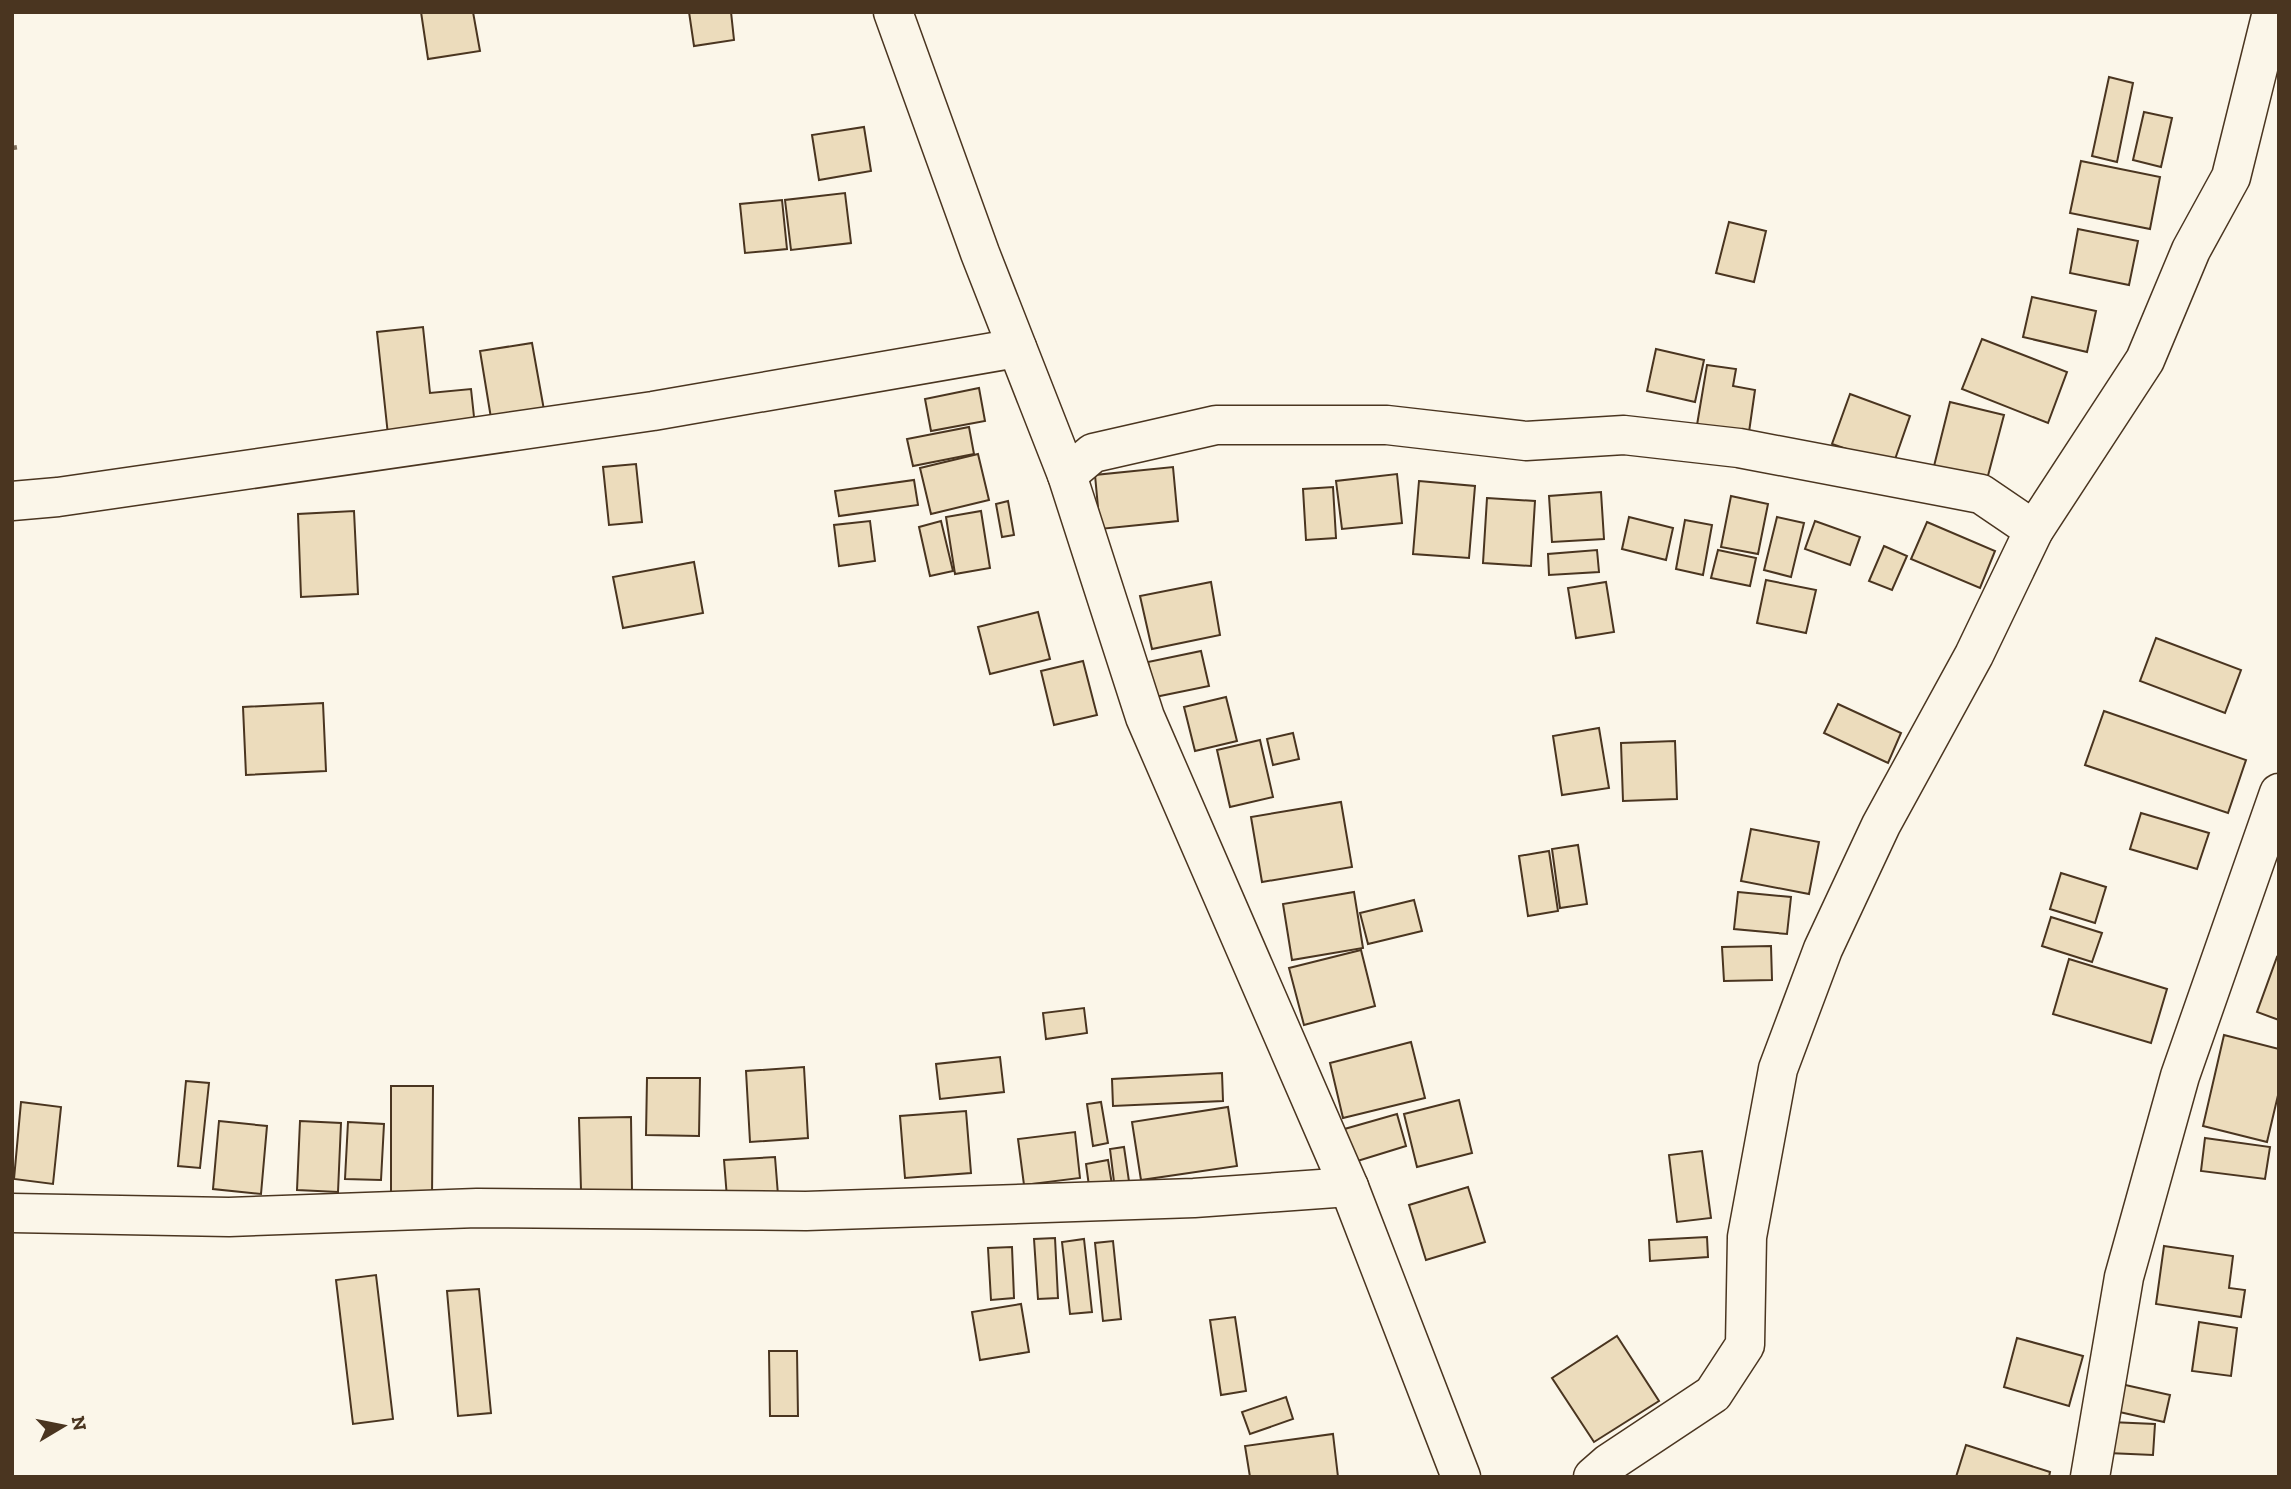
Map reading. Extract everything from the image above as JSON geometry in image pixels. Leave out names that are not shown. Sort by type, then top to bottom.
[{"type":"street","points":[[893,12],[1017,348],[1067,475],[1144,718],[1349,1187],[1461,1477]]},
{"type":"street","points":[[1593,1477],[1609,1463],[1713,1394],[1745,1345],[1747,1237],[1778,1069],[1823,949],[1875,837],[1974,655],[2034,530],[2145,360],[2191,250],[2231,177],[2272,12]]},
{"type":"street","points":[[12,500],[58,497],[653,411],[1017,348]]},
{"type":"street","points":[[1067,475],[1093,453],[1216,425],[1387,425],[1526,441],[1624,435],[1739,448],[1981,494],[2034,530]]},
{"type":"street","points":[[2090,1477],[2124,1277],[2180,1076],[2279,793]]},
{"type":"street","points":[[12,1213],[229,1217],[477,1208],[806,1211],[1194,1198],[1349,1187]]},
{"type":"building","points":[[421,12],[473,12],[480,51],[428,59]]},
{"type":"building","points":[[689,12],[731,12],[734,40],[694,46]]},
{"type":"building","points":[[2109,77],[2133,83],[2117,162],[2092,156]]},
{"type":"building","points":[[2144,112],[2172,118],[2161,167],[2133,160]]},
{"type":"building","points":[[864,127],[871,171],[819,180],[812,135]]},
{"type":"building","points":[[2081,161],[2160,177],[2150,229],[2070,213]]},
{"type":"building","points":[[845,193],[851,243],[791,250],[785,200]]},
{"type":"building","points":[[782,200],[787,249],[745,253],[740,204]]},
{"type":"building","points":[[1729,222],[1766,231],[1754,282],[1716,273]]},
{"type":"building","points":[[2078,229],[2138,241],[2129,285],[2070,273]]},
{"type":"building","points":[[2032,297],[2096,311],[2087,352],[2023,337]]},
{"type":"building","points":[[423,327],[430,393],[471,389],[475,426],[388,435],[377,332]]},
{"type":"building","points":[[1982,339],[2067,372],[2048,423],[1962,389]]},
{"type":"building","points":[[532,343],[544,410],[491,418],[480,351]]},
{"type":"building","points":[[1656,349],[1704,360],[1695,402],[1647,391]]},
{"type":"building","points":[[1707,365],[1736,369],[1733,386],[1755,390],[1748,439],[1696,431]]},
{"type":"building","points":[[979,388],[985,421],[931,431],[925,399]]},
{"type":"building","points":[[1850,394],[1910,416],[1893,465],[1832,444]]},
{"type":"building","points":[[1950,402],[2004,415],[1985,487],[1932,474]]},
{"type":"building","points":[[969,427],[974,454],[913,466],[907,439]]},
{"type":"building","points":[[978,454],[989,500],[931,514],[920,468]]},
{"type":"building","points":[[636,464],[642,522],[609,525],[603,467]]},
{"type":"building","points":[[1173,467],[1178,521],[1100,529],[1095,475]]},
{"type":"building","points":[[1397,474],[1402,523],[1342,529],[1336,481]]},
{"type":"building","points":[[914,480],[918,505],[839,516],[835,491]]},
{"type":"building","points":[[1419,481],[1475,486],[1469,558],[1413,554]]},
{"type":"building","points":[[1333,487],[1336,538],[1306,540],[1303,489]]},
{"type":"building","points":[[1601,492],[1604,539],[1552,542],[1549,496]]},
{"type":"building","points":[[1731,496],[1768,504],[1758,554],[1721,547]]},
{"type":"building","points":[[1487,498],[1535,501],[1531,566],[1483,563]]},
{"type":"building","points":[[1008,501],[1014,535],[1002,537],[996,504]]},
{"type":"building","points":[[354,511],[358,594],[301,597],[298,514]]},
{"type":"building","points":[[981,511],[990,568],[955,574],[946,517]]},
{"type":"building","points":[[1629,517],[1673,528],[1666,560],[1622,549]]},
{"type":"building","points":[[1777,517],[1804,523],[1791,577],[1764,570]]},
{"type":"building","points":[[1685,520],[1712,525],[1703,575],[1676,569]]},
{"type":"building","points":[[870,521],[875,561],[839,566],[834,525]]},
{"type":"building","points":[[941,521],[953,571],[930,576],[919,527]]},
{"type":"building","points":[[1815,521],[1860,537],[1850,565],[1805,549]]},
{"type":"building","points":[[1927,522],[1995,551],[1980,588],[1911,559]]},
{"type":"building","points":[[1884,546],[1907,556],[1892,590],[1869,581]]},
{"type":"building","points":[[1597,550],[1599,572],[1549,575],[1548,554]]},
{"type":"building","points":[[1718,550],[1756,558],[1750,586],[1711,578]]},
{"type":"building","points":[[694,562],[703,613],[623,628],[613,577]]},
{"type":"building","points":[[1766,580],[1816,590],[1806,633],[1757,623]]},
{"type":"building","points":[[1211,582],[1220,635],[1152,649],[1140,596]]},
{"type":"building","points":[[1606,582],[1614,632],[1576,638],[1568,588]]},
{"type":"building","points":[[1038,612],[1050,659],[990,674],[978,627]]},
{"type":"building","points":[[2156,638],[2241,670],[2225,713],[2140,681]]},
{"type":"building","points":[[1201,651],[1209,686],[1155,697],[1148,662]]},
{"type":"building","points":[[1083,661],[1097,715],[1054,725],[1041,671]]},
{"type":"building","points":[[1226,697],[1237,741],[1195,751],[1184,707]]},
{"type":"building","points":[[323,703],[326,771],[246,775],[243,707]]},
{"type":"building","points":[[1838,704],[1901,733],[1888,763],[1824,733]]},
{"type":"building","points":[[2104,711],[2246,760],[2228,813],[2085,765]]},
{"type":"building","points":[[1599,728],[1609,788],[1562,795],[1553,736]]},
{"type":"building","points":[[1293,733],[1299,759],[1273,765],[1267,739]]},
{"type":"building","points":[[1260,740],[1273,797],[1230,807],[1217,750]]},
{"type":"building","points":[[1675,741],[1677,799],[1623,801],[1621,743]]},
{"type":"building","points":[[1341,802],[1352,867],[1262,882],[1251,817]]},
{"type":"building","points":[[2141,813],[2209,833],[2197,869],[2130,849]]},
{"type":"building","points":[[1751,829],[1819,842],[1809,894],[1741,881]]},
{"type":"building","points":[[1578,845],[1587,904],[1560,908],[1552,849]]},
{"type":"building","points":[[1549,851],[1558,911],[1528,916],[1519,856]]},
{"type":"building","points":[[2061,873],[2106,887],[2095,923],[2050,909]]},
{"type":"building","points":[[1354,892],[1363,948],[1292,960],[1283,904]]},
{"type":"building","points":[[1738,892],[1791,897],[1787,934],[1734,929]]},
{"type":"building","points":[[1414,900],[1422,931],[1368,944],[1360,913]]},
{"type":"building","points":[[2051,917],[2102,933],[2092,962],[2042,946]]},
{"type":"building","points":[[1771,946],[1772,980],[1724,981],[1722,947]]},
{"type":"building","points":[[1361,950],[1375,1006],[1304,1025],[1289,968]]},
{"type":"building","points":[[2277,957],[2279,958],[2279,1020],[2257,1012]]},
{"type":"building","points":[[2069,959],[2167,989],[2151,1043],[2053,1014]]},
{"type":"building","points":[[1084,1008],[1087,1033],[1046,1039],[1043,1013]]},
{"type":"building","points":[[2224,1035],[2279,1049],[2279,1091],[2267,1142],[2203,1126]]},
{"type":"building","points":[[1411,1042],[1425,1098],[1343,1118],[1330,1063]]},
{"type":"building","points":[[1000,1057],[1004,1092],[940,1099],[936,1064]]},
{"type":"building","points":[[804,1067],[808,1138],[750,1142],[746,1071]]},
{"type":"building","points":[[1222,1073],[1223,1101],[1113,1106],[1112,1079]]},
{"type":"building","points":[[647,1078],[700,1078],[699,1136],[646,1135]]},
{"type":"building","points":[[186,1081],[209,1083],[200,1168],[178,1166]]},
{"type":"building","points":[[391,1086],[433,1086],[432,1197],[391,1197]]},
{"type":"building","points":[[1459,1100],[1472,1153],[1417,1167],[1404,1114]]},
{"type":"building","points":[[21,1102],[61,1107],[53,1184],[14,1179]]},
{"type":"building","points":[[1101,1102],[1108,1143],[1093,1146],[1087,1104]]},
{"type":"building","points":[[1228,1107],[1237,1166],[1141,1180],[1132,1122]]},
{"type":"building","points":[[966,1111],[971,1173],[905,1178],[900,1116]]},
{"type":"building","points":[[1397,1114],[1406,1146],[1351,1163],[1341,1130]]},
{"type":"building","points":[[631,1117],[632,1190],[581,1190],[579,1118]]},
{"type":"building","points":[[219,1121],[267,1126],[261,1194],[213,1189]]},
{"type":"building","points":[[300,1121],[341,1123],[338,1192],[297,1190]]},
{"type":"building","points":[[348,1122],[384,1124],[381,1180],[345,1179]]},
{"type":"building","points":[[1075,1132],[1080,1178],[1024,1185],[1018,1139]]},
{"type":"building","points":[[2205,1138],[2270,1147],[2265,1179],[2201,1171]]},
{"type":"building","points":[[1124,1147],[1131,1195],[1116,1198],[1110,1149]]},
{"type":"building","points":[[1702,1151],[1711,1218],[1677,1222],[1669,1155]]},
{"type":"building","points":[[775,1157],[778,1195],[727,1198],[724,1160]]},
{"type":"building","points":[[1108,1160],[1114,1197],[1091,1201],[1086,1164]]},
{"type":"building","points":[[1468,1187],[1485,1242],[1426,1260],[1409,1205]]},
{"type":"building","points":[[1707,1237],[1708,1257],[1650,1261],[1649,1240]]},
{"type":"building","points":[[1055,1238],[1058,1298],[1038,1299],[1034,1239]]},
{"type":"building","points":[[1084,1239],[1092,1312],[1070,1314],[1062,1242]]},
{"type":"building","points":[[1113,1241],[1121,1319],[1103,1321],[1095,1243]]},
{"type":"building","points":[[2164,1246],[2233,1256],[2229,1288],[2245,1290],[2241,1317],[2156,1304]]},
{"type":"building","points":[[1012,1247],[1014,1298],[991,1300],[988,1248]]},
{"type":"building","points":[[376,1275],[393,1419],[353,1424],[336,1280]]},
{"type":"building","points":[[479,1289],[491,1413],[458,1416],[447,1291]]},
{"type":"building","points":[[1021,1304],[1029,1352],[980,1360],[972,1312]]},
{"type":"building","points":[[1235,1317],[1246,1391],[1221,1395],[1210,1320]]},
{"type":"building","points":[[2199,1322],[2237,1328],[2231,1376],[2192,1371]]},
{"type":"building","points":[[1617,1336],[1659,1401],[1594,1442],[1552,1378]]},
{"type":"building","points":[[2017,1338],[2083,1356],[2069,1406],[2004,1387]]},
{"type":"building","points":[[769,1351],[797,1351],[798,1416],[770,1416]]},
{"type":"building","points":[[2112,1382],[2170,1395],[2164,1422],[2106,1409]]},
{"type":"building","points":[[1286,1397],[1293,1419],[1250,1434],[1242,1412]]},
{"type":"building","points":[[2110,1422],[2155,1424],[2153,1455],[2108,1453]]},
{"type":"building","points":[[1333,1434],[1338,1477],[1250,1477],[1245,1446]]},
{"type":"building","points":[[1966,1445],[2050,1472],[2049,1477],[1956,1477]]}]
